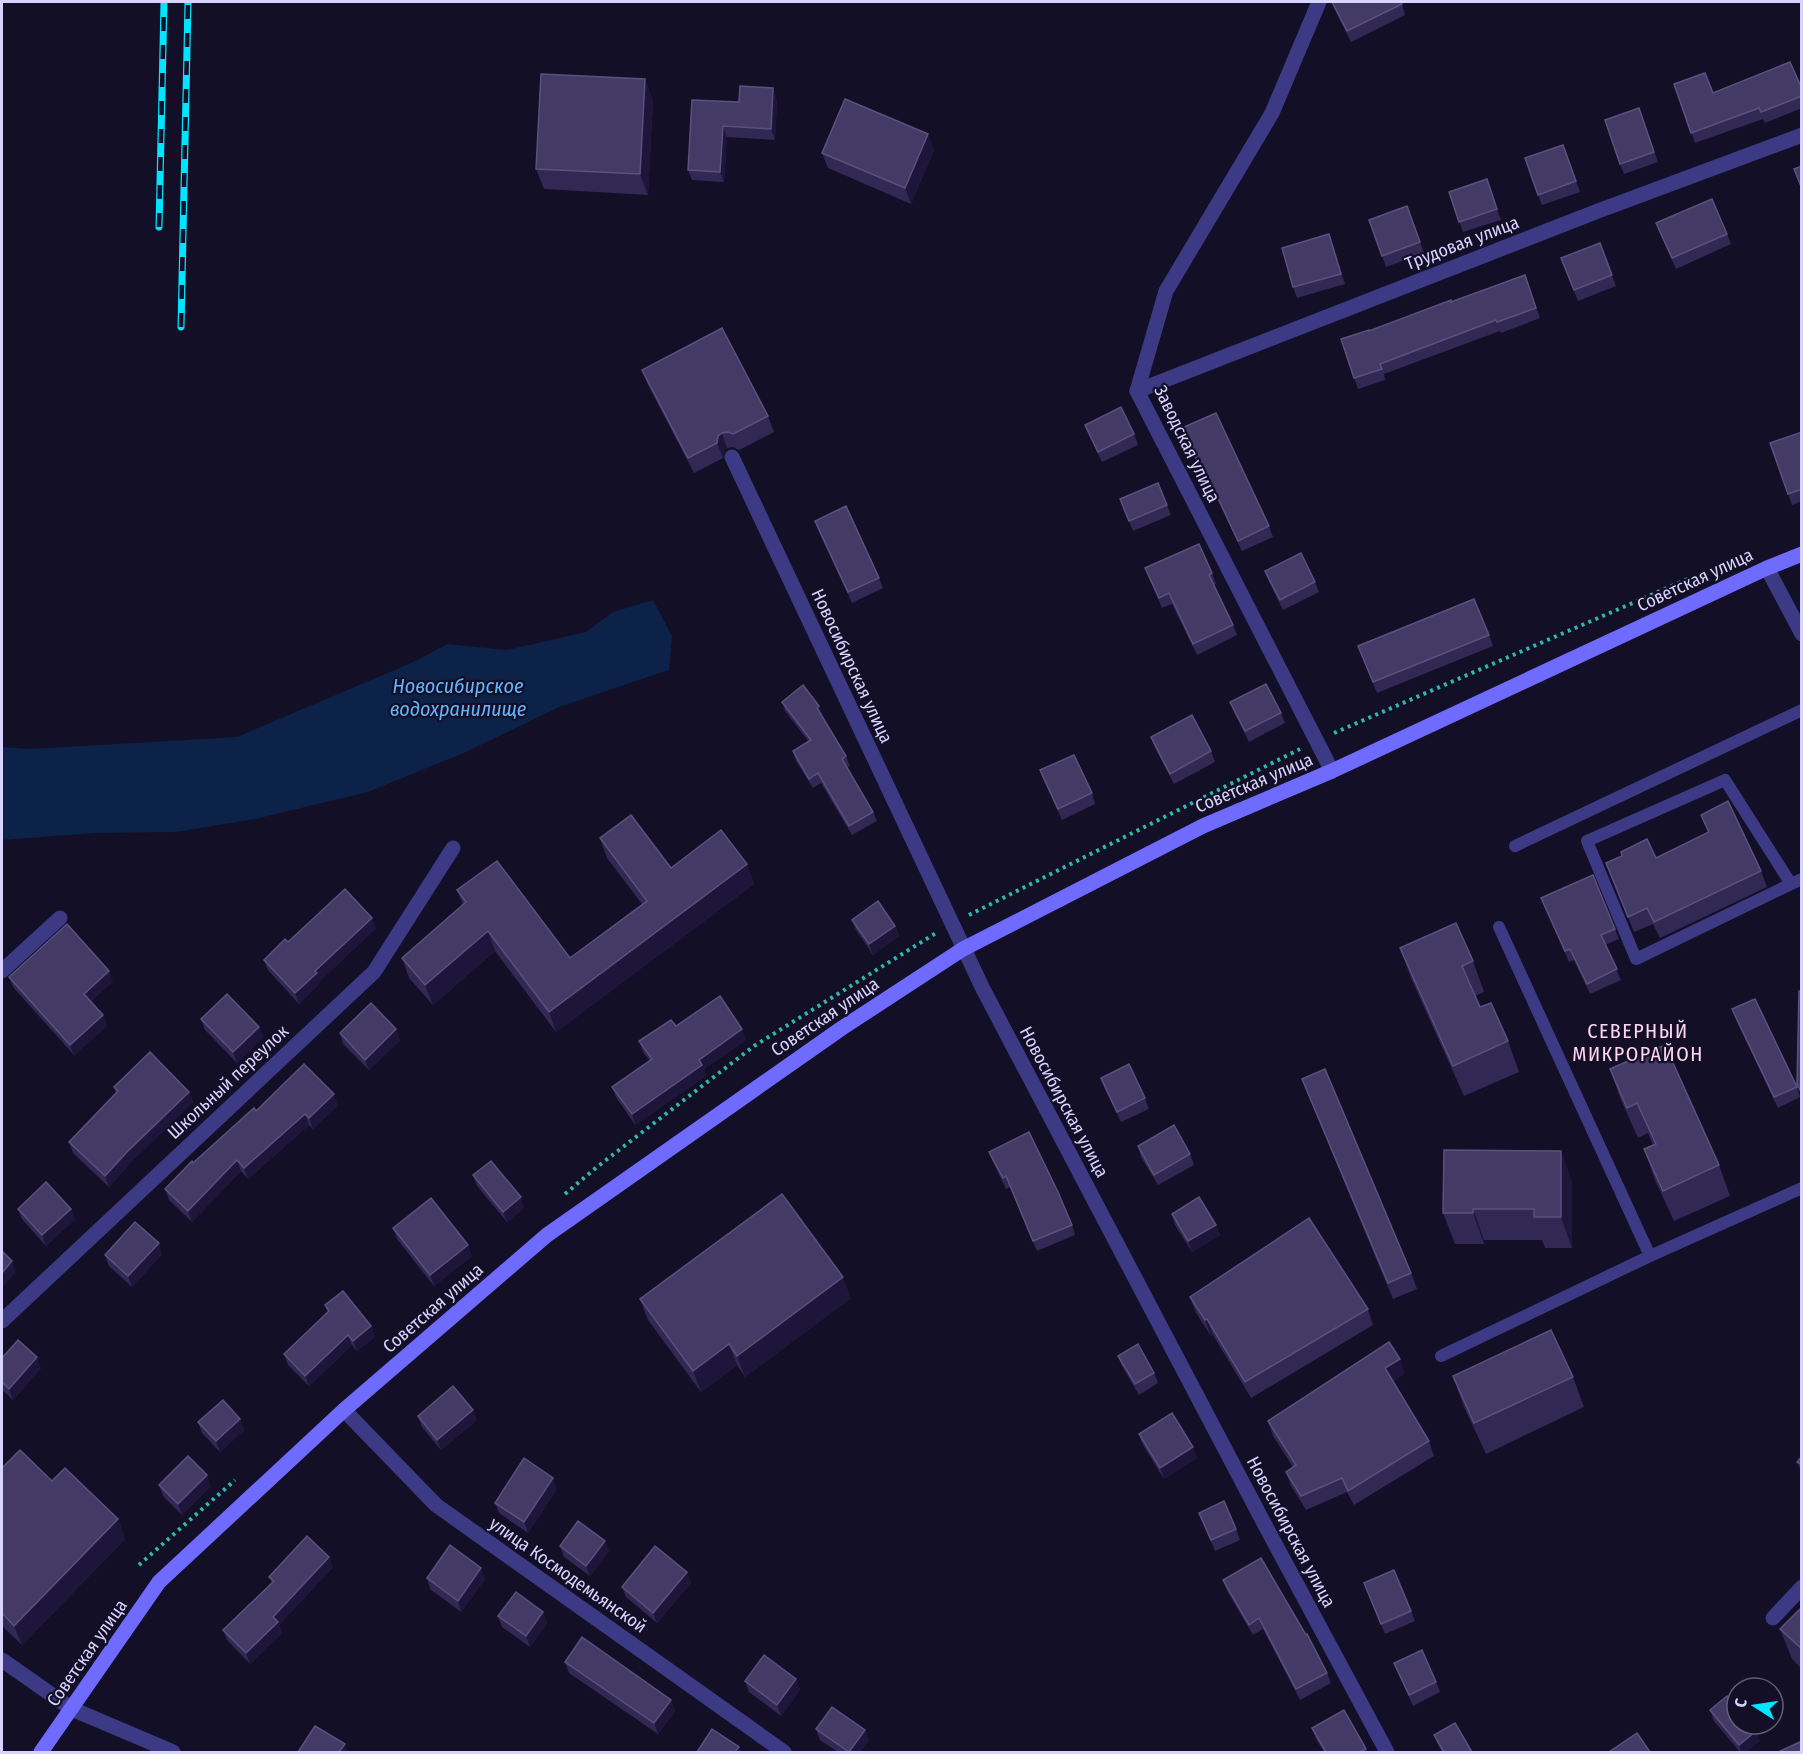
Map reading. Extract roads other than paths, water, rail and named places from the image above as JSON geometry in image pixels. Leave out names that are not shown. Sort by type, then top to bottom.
[{"type":"main road","name":"Советская улица","points":[[41,1752],[159,1582],[344,1410],[547,1235],[832,1035],[963,949],[1203,826],[1332,771],[1767,568],[1802,554]]},
{"type":"street","name":"Заводская улица","points":[[1319,2],[1272,113],[1166,291],[1137,391],[1332,771]]},
{"type":"street","name":"Трудовая улица","points":[[1137,391],[1598,211],[1802,135]]},
{"type":"street","name":"Новосибирская улица","points":[[732,457],[988,1000],[1387,1752]]},
{"type":"street","points":[[1767,568],[1802,634]]},
{"type":"street","name":"Школьный переулок","points":[[2,1321],[374,972],[453,848]]},
{"type":"street","points":[[2,971],[60,918]]},
{"type":"street","name":"улица Космодемьянской","points":[[344,1410],[436,1505],[784,1752]]},
{"type":"street","points":[[1773,1617],[1802,1587]]},
{"type":"street","points":[[2,1660],[72,1709],[173,1752]]},
{"type":"lane","points":[[1515,846],[1802,710]]},
{"type":"lane","points":[[1725,780],[1796,881],[1636,959],[1587,841],[1725,780]]},
{"type":"lane","points":[[1499,927],[1650,1256]]},
{"type":"lane","points":[[1441,1356],[1650,1256],[1802,1188]]},
{"type":"water","name":"Новосибирское водохранилище","points":[[653,600],[672,636],[669,670],[559,707],[466,752],[368,792],[255,819],[176,832],[95,833],[2,840],[2,747],[30,749],[237,737],[418,660],[447,644],[507,650],[586,632],[613,612]]},
{"type":"railway","points":[[159,227],[164,2]]},
{"type":"railway","points":[[181,327],[188,2]]},
{"type":"district","name":"СЕВЕРНЫЙ МИКРОРАЙОН","points":[[1638,1042]]}]
